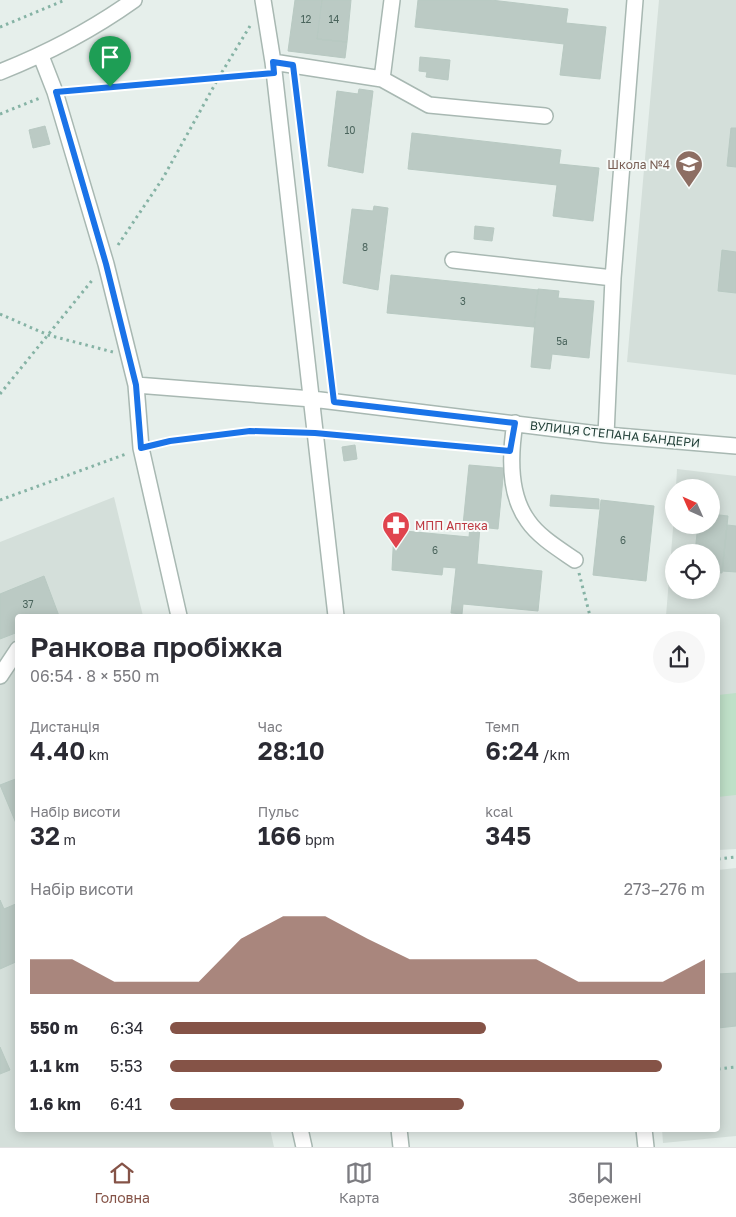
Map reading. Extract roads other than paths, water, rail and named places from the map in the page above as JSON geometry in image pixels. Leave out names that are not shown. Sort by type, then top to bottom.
[{"type":"street","points":[[0,72],[41,56],[84,33],[134,0]]},
{"type":"street","points":[[382,79],[392,0]]},
{"type":"street","points":[[606,435],[613,278],[635,0]]},
{"type":"street","points":[[263,2],[273,67],[336,614]]},
{"type":"street","points":[[41,56],[56,92],[106,264],[136,385],[141,448],[179,614]]},
{"type":"street","points":[[273,67],[293,65],[382,79],[429,105],[545,116]]},
{"type":"street","points":[[453,260],[613,278]]},
{"type":"street","name":"ВУЛИЦЯ СТЕПАНА БАНДЕРИ","points":[[136,385],[312,399],[606,435],[736,446]]},
{"type":"street","points":[[515,423],[510,451],[514,486],[527,520],[547,540],[575,560]]},
{"type":"street","points":[[0,676],[15,654]]},
{"type":"street","points":[[301,1132],[304,1147]]},
{"type":"street","points":[[398,1132],[401,1147]]},
{"type":"street","points":[[644,1132],[646,1147]]},
{"type":"place","name":"Школа №4","points":[[689,188]]},
{"type":"place","name":"МПП Аптека","points":[[396,549]]}]
